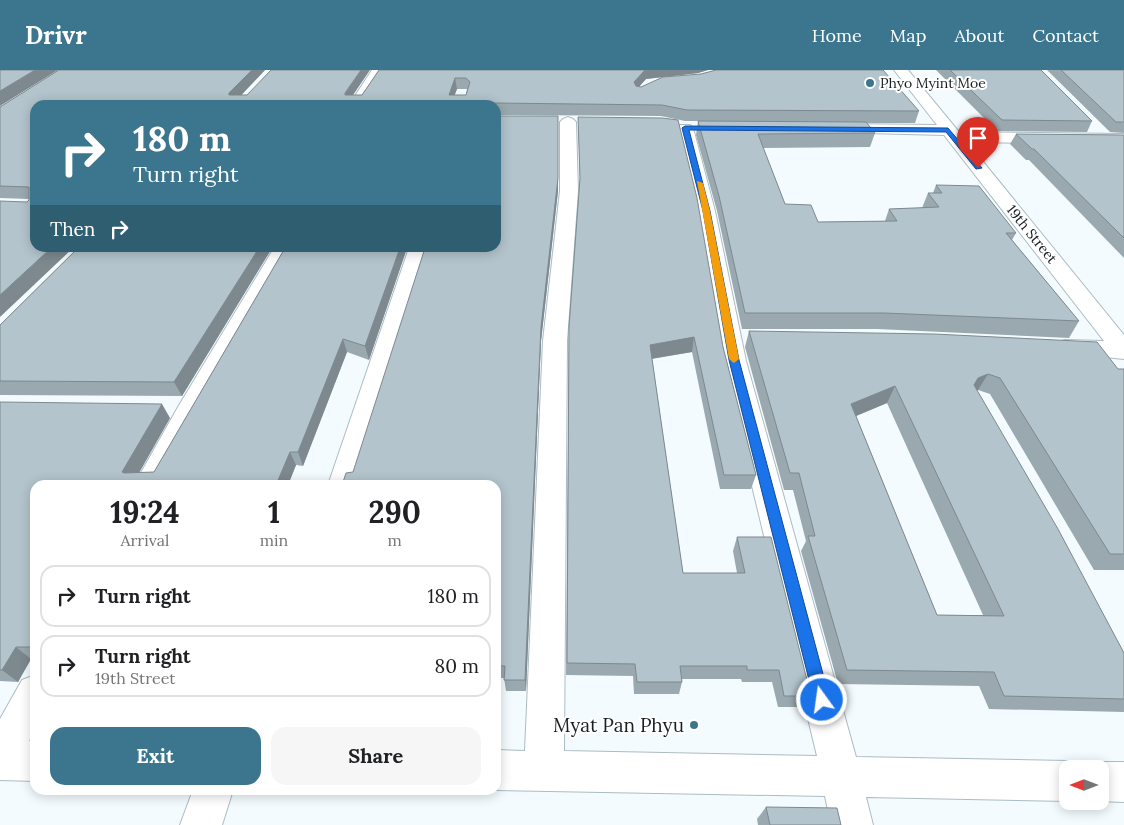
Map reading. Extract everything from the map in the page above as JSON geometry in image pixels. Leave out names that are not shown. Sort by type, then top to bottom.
[{"type":"street","points":[[359,100],[379,70]]},
{"type":"street","name":"19th Street","points":[[902,70],[950,133],[1053,259],[1124,350]]},
{"type":"street","points":[[544,772],[556,341],[569,191],[568,122]]},
{"type":"street","points":[[1091,125],[1105,139]]},
{"type":"street","points":[[686,127],[739,338],[852,825]]},
{"type":"street","points":[[821,129],[1124,139]]},
{"type":"street","points":[[151,480],[282,252]]},
{"type":"street","points":[[344,480],[418,252]]},
{"type":"street","points":[[1046,346],[1124,350]]},
{"type":"street","points":[[161,407],[191,408]]},
{"type":"street","points":[[30,702],[0,759],[30,761]]},
{"type":"street","points":[[501,770],[1059,781]]},
{"type":"street","points":[[1109,782],[1124,782]]},
{"type":"street","points":[[201,825],[211,795]]},
{"type":"building","points":[[0,70],[35,70],[0,91]]},
{"type":"building","points":[[59,70],[252,70],[229,93],[229,95],[247,95],[271,70],[361,70],[345,95],[362,95],[379,70],[645,70],[634,82],[636,86],[641,87],[663,77],[701,74],[716,70],[883,70],[919,111],[687,110],[662,105],[501,103],[501,100],[30,100],[30,252],[47,252],[0,295],[0,201],[27,202],[29,200],[29,187],[0,186],[0,107]],"holes":[[[455,78],[466,78],[470,82],[466,95],[449,95]]]},
{"type":"building","points":[[950,70],[1041,70],[1092,121],[1002,120]]},
{"type":"building","points":[[1061,70],[1124,70],[1124,122],[1116,122]]},
{"type":"building","points":[[501,116],[558,116],[558,178],[541,327],[525,680],[504,680],[505,666],[501,666],[501,480],[344,480],[346,473],[353,472],[424,252],[501,252]]},
{"type":"building","points":[[578,117],[662,118],[678,120],[697,198],[723,347],[756,475],[724,475],[694,337],[650,345],[683,573],[745,573],[737,537],[771,537],[811,696],[784,696],[779,670],[747,670],[747,666],[680,666],[682,682],[637,682],[635,664],[567,663],[569,327],[580,178]]},
{"type":"building","points":[[698,121],[866,122],[875,133],[758,134],[785,204],[811,205],[818,222],[897,221],[889,209],[939,207],[928,193],[942,193],[936,185],[979,186],[1016,233],[1006,233],[1079,321],[884,313],[745,313],[719,196]]},
{"type":"building","points":[[1016,134],[1124,135],[1124,238],[1034,149]]},
{"type":"building","points":[[74,252],[256,252],[174,382],[0,381],[0,325]]},
{"type":"building","points":[[283,252],[399,252],[365,346],[343,339],[298,452],[290,452],[278,480],[30,480],[30,647],[16,647],[2,670],[0,670],[0,402],[162,404],[122,472],[154,472]]},
{"type":"building","points":[[749,331],[934,334],[1097,342],[1118,369],[1124,369],[1124,554],[1110,554],[1000,378],[988,374],[978,378],[974,385],[1058,529],[1124,653],[1124,699],[1004,696],[994,672],[847,670],[808,536],[815,536],[799,473],[790,473]],"holes":[[[895,386],[1004,616],[937,615],[851,404]]]},
{"type":"building","points":[[766,807],[837,808],[841,825],[770,825]]},
{"type":"slow traffic","points":[[699,183],[734,359]]},
{"type":"place","name":"Phyo Myint Moe","points":[[870,83]]},
{"type":"place","name":"Myat Pan Phyu","points":[[694,725]]},
{"type":"route","points":[[822,700],[734,360],[706,211],[685,128],[948,130],[978,168]]}]
